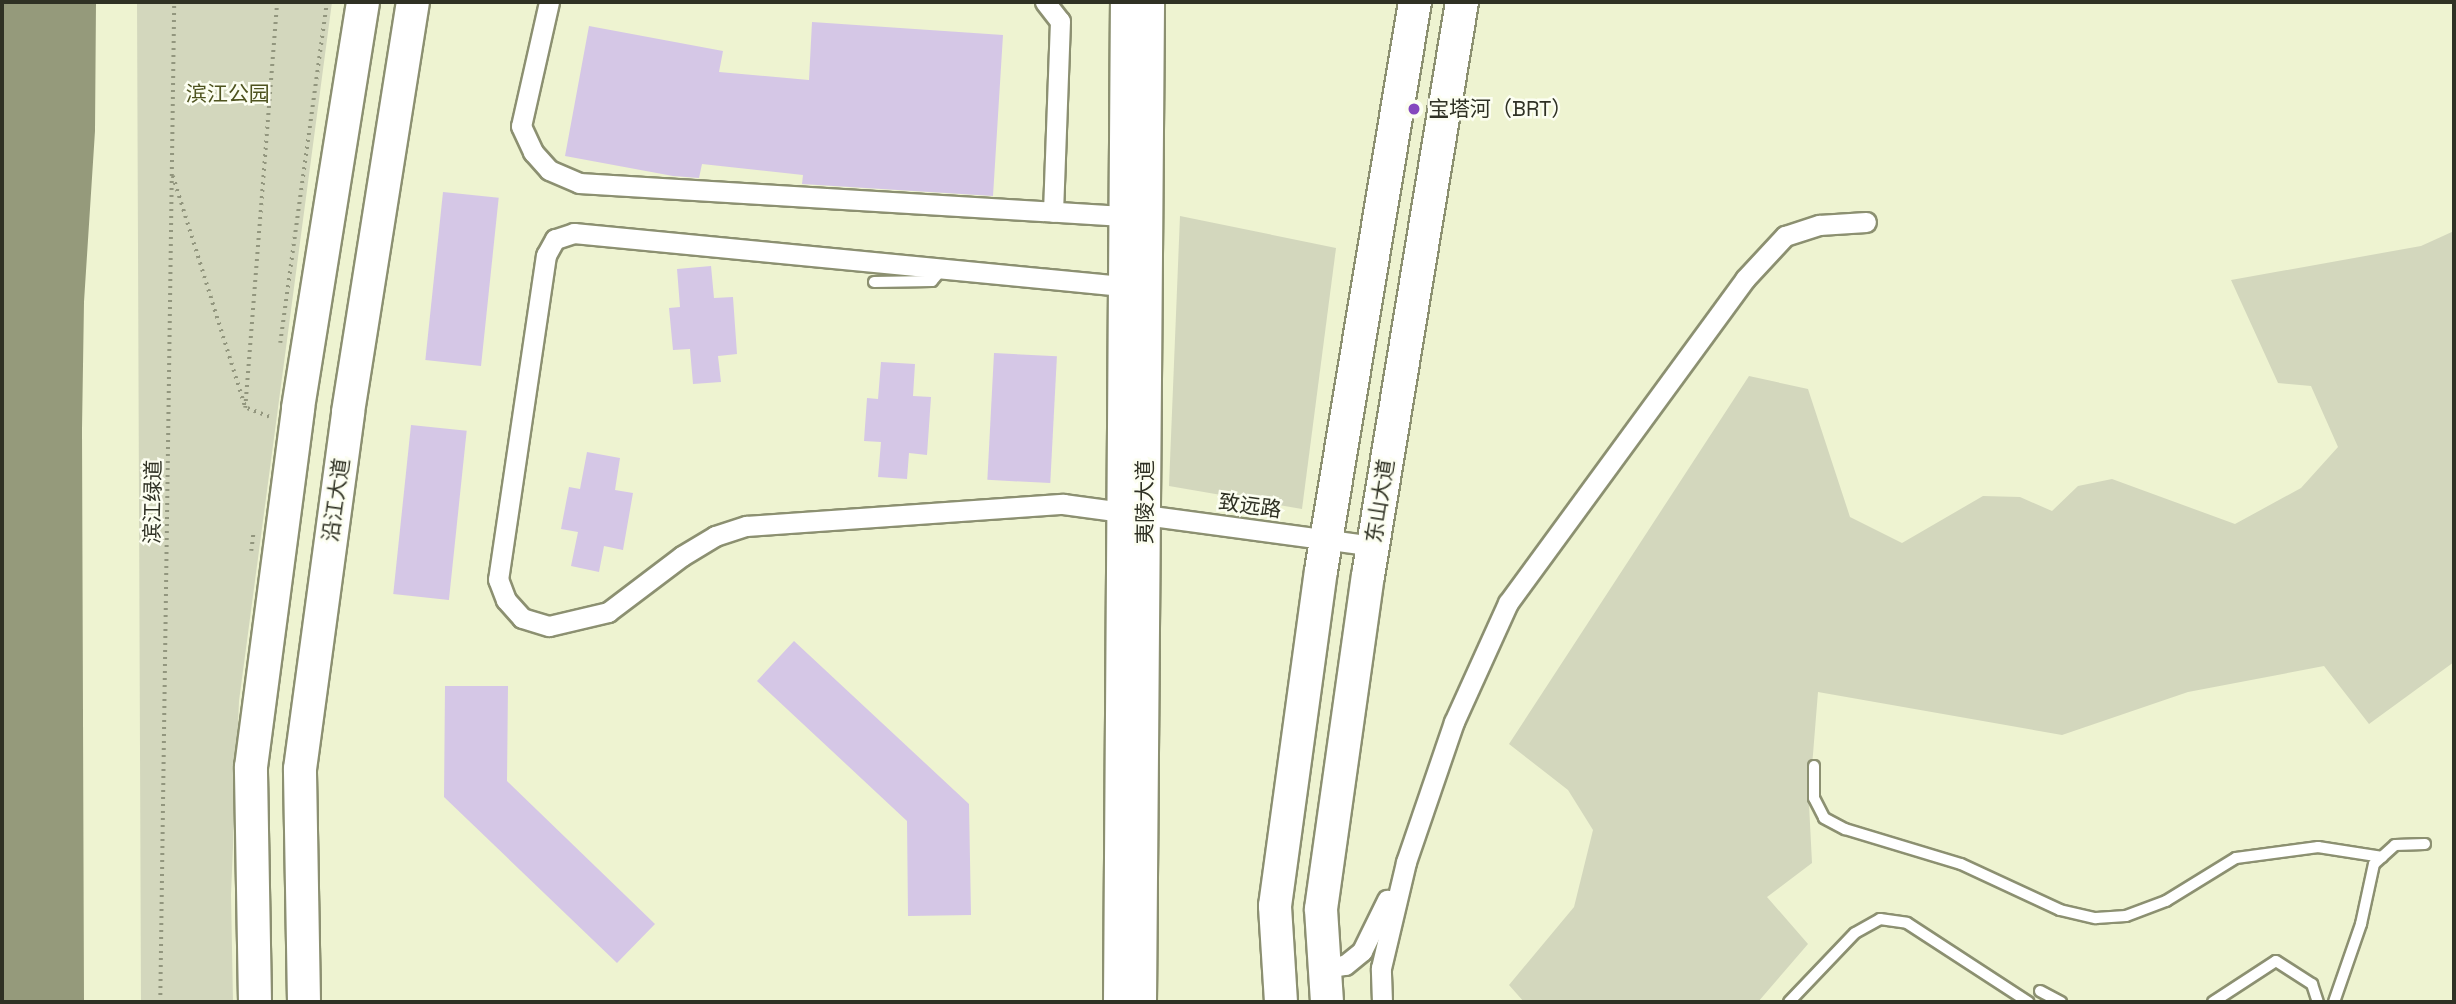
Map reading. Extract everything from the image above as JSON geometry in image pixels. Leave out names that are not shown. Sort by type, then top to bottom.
[{"type":"main road","points":[[255,1002],[251,767],[298,408],[363,2]]},
{"type":"main road","name":"沿江大道","points":[[304,1002],[300,769],[348,412],[413,2]]},
{"type":"main road","name":"夷陵大道","points":[[1125,2],[1122,286],[1133,515],[1142,1002]]},
{"type":"main road","name":"夷陵大道","points":[[1118,1002],[1150,2]]},
{"type":"main road","points":[[1281,1002],[1275,906],[1327,539],[1415,2]]},
{"type":"main road","name":"东山大道","points":[[1327,1002],[1321,909],[1373,546],[1462,2]]},
{"type":"street","points":[[549,2],[521,126],[533,152],[549,170],[579,183],[1123,216]]},
{"type":"street","points":[[1045,2],[1060,21],[1054,212]]},
{"type":"street","points":[[1382,1002],[1381,968],[1397,896],[1454,722],[1508,603],[1745,279],[1785,236],[1819,225],[1866,222]]},
{"type":"street","name":"致远路","points":[[1122,286],[574,233],[555,239],[546,256],[498,579],[506,600],[522,618],[549,626],[608,612],[704,543],[747,526],[1063,505],[1373,546]]},
{"type":"street","points":[[1325,968],[1345,965],[1362,951],[1382,905],[1397,896]]},
{"type":"lane","points":[[874,282],[932,281],[943,269]]},
{"type":"lane","points":[[1814,766],[1814,798],[1824,818],[1845,830],[1961,864],[2060,910],[2096,918],[2126,916],[2166,901],[2218,867],[2255,854],[2318,847],[2382,857]]},
{"type":"lane","points":[[2334,1002],[2361,924],[2374,864],[2395,845],[2425,844]]},
{"type":"lane","points":[[1789,1002],[1829,957],[1855,933],[1880,919],[1907,923],[2028,1002]]},
{"type":"lane","points":[[2213,1002],[2276,961],[2312,984],[2318,1002]]},
{"type":"lane","points":[[2040,991],[2061,1002]]},
{"type":"path","name":"滨江绿道","points":[[160,1002],[174,2]]},
{"type":"path","points":[[245,408],[277,2]]},
{"type":"path","points":[[172,173],[245,408]]},
{"type":"path","points":[[245,408],[270,417]]},
{"type":"green space","name":"滨江公园","points":[[137,2],[332,2],[239,701],[231,895],[233,1002],[141,1002]]},
{"type":"green space","points":[[1180,216],[1336,248],[1302,509],[1169,486]]},
{"type":"green space","points":[[2454,231],[2454,662],[2369,724],[2324,666],[2188,692],[2062,735],[1818,692],[1809,804],[1812,863],[1767,897],[1808,944],[1758,1002],[1524,1002],[1509,985],[1574,907],[1593,830],[1568,790],[1509,744],[1749,376],[1808,389],[1850,517],[1902,543],[1983,496],[2020,497],[2052,511],[2078,486],[2112,479],[2235,524],[2301,488],[2338,447],[2311,386],[2278,383],[2231,280],[2421,246]]},
{"type":"shaded area","points":[[2,2],[96,2],[95,131],[84,302],[82,429],[84,1002],[2,1002]]},
{"type":"building","points":[[812,22],[1003,35],[993,196],[802,184],[803,175],[702,164],[699,178],[673,176],[565,156],[589,26],[723,51],[719,72],[809,80]]},
{"type":"building","points":[[443,192],[499,198],[481,366],[425,360]]},
{"type":"building","points":[[711,266],[714,298],[733,297],[737,354],[718,356],[721,382],[693,384],[690,349],[673,350],[669,308],[680,307],[677,269]]},
{"type":"building","points":[[994,353],[1057,356],[1050,483],[987,480]]},
{"type":"building","points":[[881,362],[915,364],[913,396],[931,397],[927,455],[909,453],[907,479],[878,477],[881,442],[864,441],[867,398],[878,399]]},
{"type":"building","points":[[411,425],[467,431],[449,600],[393,594]]},
{"type":"building","points":[[587,452],[620,458],[615,490],[633,493],[623,550],[604,546],[599,572],[571,566],[578,532],[561,529],[569,487],[580,489]]},
{"type":"building","points":[[794,641],[969,804],[971,915],[908,916],[907,821],[757,681]]},
{"type":"building","points":[[445,686],[508,686],[507,781],[655,924],[617,963],[444,797]]},
{"type":"place","name":"宝塔河（BRT）","points":[[1414,109]]}]
